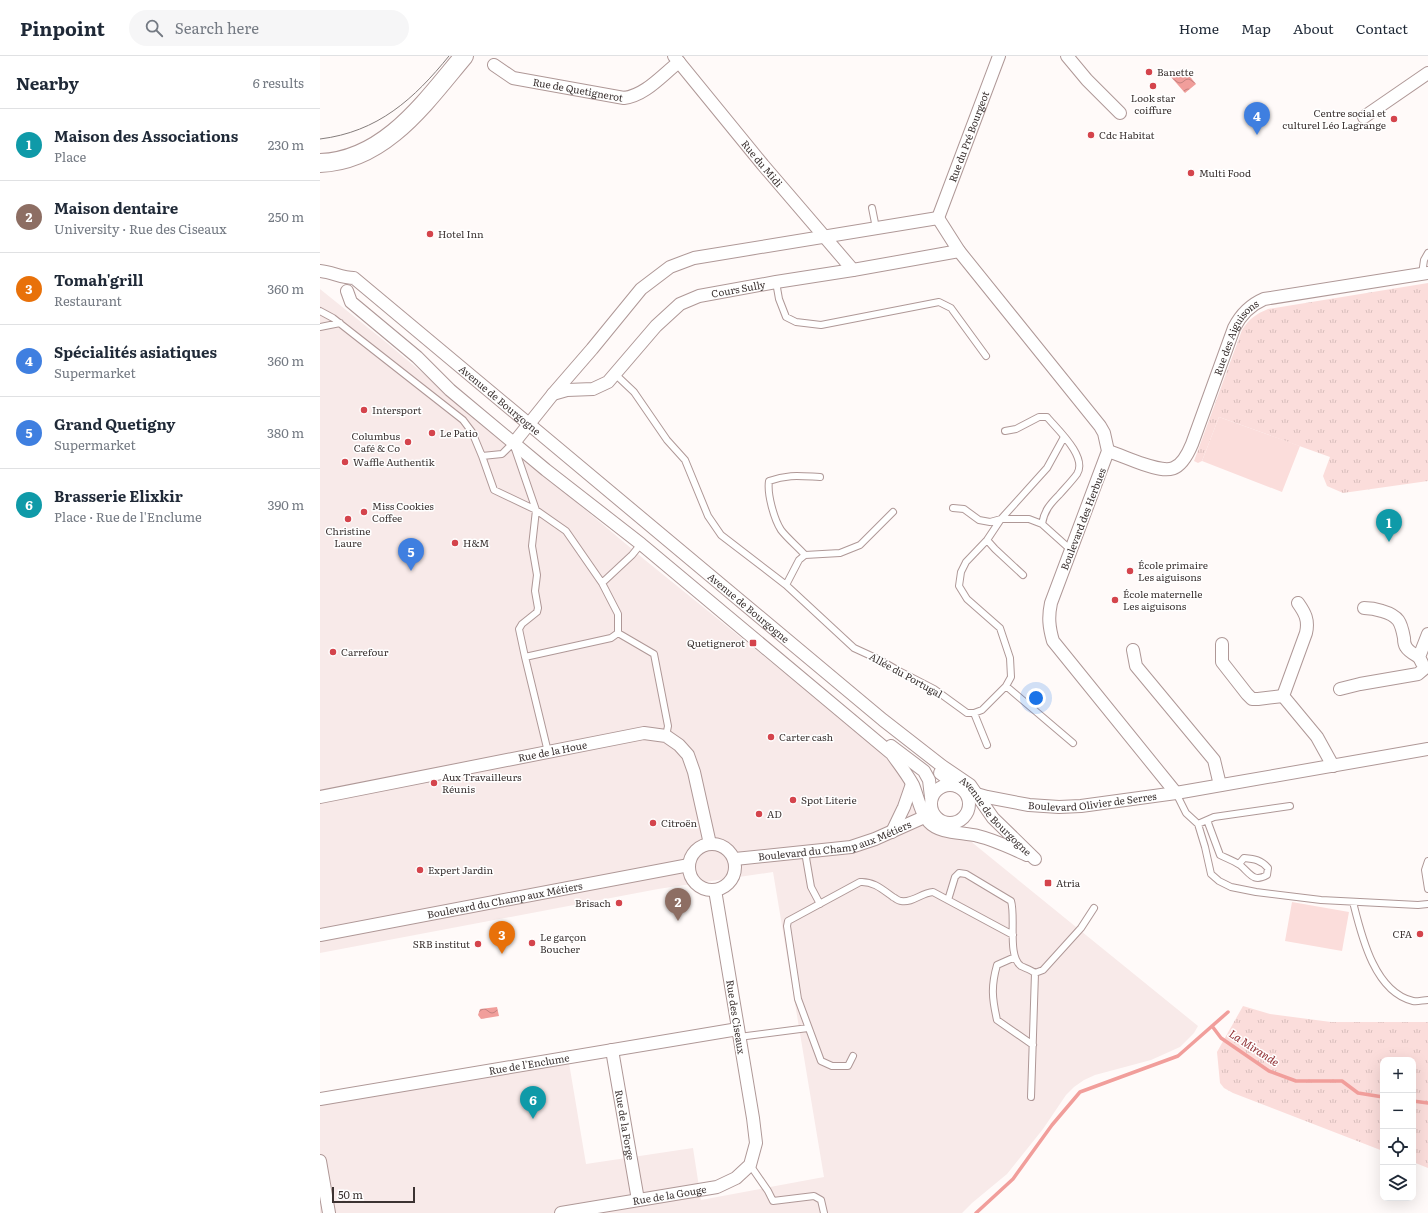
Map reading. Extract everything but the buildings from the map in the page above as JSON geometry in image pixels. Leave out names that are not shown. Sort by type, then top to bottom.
[{"type":"main road","points":[[320,163],[347,158],[369,149],[388,137],[424,105],[464,56]]},
{"type":"main road","points":[[320,154],[340,152],[388,137]]},
{"type":"street","name":"Rue du Pré Bourgeot","points":[[938,218],[999,56]]},
{"type":"street","points":[[1067,56],[1087,80],[1120,113]]},
{"type":"street","name":"Rue de Quetignerot","points":[[494,64],[513,78],[624,98],[640,94],[676,59]]},
{"type":"street","name":"Rue du Midi","points":[[676,59],[853,270]]},
{"type":"street","points":[[1364,117],[1428,72]]},
{"type":"street","points":[[515,441],[641,289],[670,267],[694,258],[938,218],[959,251],[1100,426],[1104,433],[1108,451]]},
{"type":"street","name":"Cours Sully","points":[[553,394],[568,390],[593,389],[608,382],[656,326],[680,304],[700,296],[959,251]]},
{"type":"street","name":"Avenue de Bourgogne","points":[[320,271],[329,272],[344,278],[527,426],[883,720],[942,766],[970,785],[981,797],[993,818],[1035,859],[1006,846],[978,836],[935,827],[912,784],[892,754],[641,544],[546,470],[383,320],[338,283],[329,278],[320,276]]},
{"type":"street","name":"Rue des Aiguisons","points":[[1108,451],[1164,470],[1175,467],[1183,461],[1192,444],[1234,328],[1243,314],[1256,302],[1264,299],[1425,273]]},
{"type":"street","name":"Avenue de Bourgogne","points":[[527,426],[842,693],[960,788]]},
{"type":"street","name":"Avenue de Bourgogne","points":[[515,441],[532,452],[665,556],[882,738],[924,771],[929,780],[931,797]]},
{"type":"street","name":"Boulevard des Herbues","points":[[1108,451],[1049,613],[1049,623],[1053,640],[1176,792]]},
{"type":"street","points":[[1282,696],[1308,625],[1306,616],[1298,602]]},
{"type":"street","points":[[1340,690],[1360,684],[1418,674],[1426,670],[1419,657],[1407,648],[1400,621],[1396,617],[1390,613],[1364,608]]},
{"type":"street","points":[[1419,657],[1428,634]]},
{"type":"street","points":[[1222,644],[1222,662],[1252,699],[1282,696]]},
{"type":"street","points":[[1133,650],[1136,666],[1214,760],[1220,785]]},
{"type":"street","points":[[1282,696],[1317,736],[1333,766]]},
{"type":"street","name":"Rue de la Houe","points":[[320,797],[644,733],[666,736],[679,745],[688,755],[694,772],[710,844]]},
{"type":"street","name":"Boulevard Olivier de Serres","points":[[960,788],[981,797],[1029,805],[1059,807],[1081,806],[1220,785],[1428,749]]},
{"type":"street","points":[[892,832],[904,807],[912,784]]},
{"type":"street","points":[[969,809],[968,798],[960,788],[951,785],[939,788],[934,792],[931,797],[929,815],[942,822],[949,824],[955,823],[961,820],[981,797]]},
{"type":"street","name":"Boulevard du Champ aux Métiers","points":[[735,860],[851,847],[875,839],[929,815]]},
{"type":"street","points":[[718,844],[725,847],[735,860],[736,868],[734,876],[730,883],[723,888],[707,890],[696,884],[690,873],[689,865],[691,857],[702,846],[718,844]]},
{"type":"street","name":"Boulevard du Champ aux Métiers","points":[[320,935],[689,865]]},
{"type":"street","name":"Rue des Ciseaux","points":[[715,890],[753,1118],[756,1144],[750,1165]]},
{"type":"street","name":"Rue de l'Enclume","points":[[320,1099],[612,1050],[738,1033]]},
{"type":"street","name":"Rue de la Forge","points":[[612,1050],[638,1200]]},
{"type":"street","points":[[320,1161],[329,1213]]},
{"type":"street","name":"Rue de la Gouge","points":[[561,1213],[717,1187],[736,1178],[750,1165]]},
{"type":"lane","points":[[872,208],[876,228]]},
{"type":"lane","points":[[1425,273],[1424,260],[1428,253]]},
{"type":"lane","points":[[776,282],[779,299],[786,317],[796,322],[821,325],[939,302],[951,308],[986,356]]},
{"type":"lane","points":[[320,311],[334,318],[464,420],[472,432],[494,490],[536,510],[566,531],[602,583],[618,614],[618,634]]},
{"type":"lane","points":[[320,327],[340,323]]},
{"type":"lane","name":"Allée du Portugal","points":[[615,374],[634,392],[667,440],[685,460],[708,516],[721,535],[786,585],[854,648],[880,660],[899,672],[934,688],[967,713],[974,713]]},
{"type":"lane","points":[[1005,431],[1016,429],[1038,417],[1047,417],[1073,447],[1079,461],[1078,473],[1048,507],[1043,517],[1042,524]]},
{"type":"lane","points":[[988,745],[974,713],[982,710],[1006,686],[1011,677],[1010,658],[1000,628],[966,599],[959,586],[961,572],[966,562],[987,540],[1002,520],[1047,468],[1064,437]]},
{"type":"lane","points":[[482,456],[502,454],[515,441],[536,510],[532,546],[537,575],[535,591],[538,608],[537,612],[522,624],[519,629],[548,752]]},
{"type":"lane","points":[[805,555],[782,531],[778,524],[770,498],[769,481],[781,476],[796,475],[820,477]]},
{"type":"lane","points":[[953,508],[964,509],[979,520],[990,522],[1002,520],[1029,520],[1042,524],[1071,550]]},
{"type":"lane","points":[[786,585],[799,560],[805,555],[840,553],[860,545],[893,512]]},
{"type":"lane","points":[[987,540],[1023,575]]},
{"type":"lane","points":[[602,583],[632,555],[641,544]]},
{"type":"lane","points":[[525,657],[604,640],[612,638],[618,634]]},
{"type":"lane","points":[[618,634],[654,654],[668,726],[666,736]]},
{"type":"lane","points":[[1006,686],[1073,743]]},
{"type":"lane","points":[[1176,792],[1186,813],[1198,824],[1205,847],[1210,874],[1219,881],[1231,887],[1256,892],[1321,900],[1418,905],[1428,904]]},
{"type":"lane","points":[[1198,824],[1214,817],[1290,806]]},
{"type":"lane","points":[[1207,820],[1220,855],[1239,864],[1252,877],[1262,878],[1267,875],[1268,868],[1264,862],[1244,858],[1239,864]]},
{"type":"lane","points":[[805,852],[811,887],[820,904]]},
{"type":"lane","points":[[1428,861],[1425,870],[1428,889]]},
{"type":"lane","points":[[948,900],[955,877],[959,873],[966,874],[1011,901],[1013,909],[1015,957],[1020,965],[1035,972],[1043,970],[1081,928],[1094,908]]},
{"type":"lane","points":[[853,1056],[848,1066],[832,1066],[820,1061],[798,999],[787,926],[788,921],[860,882],[867,882],[876,885],[899,901],[909,901],[925,893],[933,892],[1013,935]]},
{"type":"lane","points":[[1353,902],[1361,937],[1374,966],[1391,989],[1399,996],[1414,1002],[1428,1000]]},
{"type":"lane","points":[[1015,957],[996,965],[993,977],[992,994],[997,1020],[1033,1045]]},
{"type":"lane","points":[[1031,1097],[1035,972]]},
{"type":"lane","points":[[738,1033],[808,1028]]},
{"type":"lane","points":[[750,1165],[773,1201],[814,1196],[821,1200],[824,1213]]},
{"type":"shaded area","points":[[320,289],[387,343],[645,560],[865,738],[974,844],[1198,1026],[1194,1033],[1180,1047],[1151,1060],[1095,1075],[1074,1087],[1066,1095],[1043,1129],[1007,1174],[962,1213],[320,1213],[320,1104],[569,1063],[586,1164],[693,1148],[701,1200],[824,1177],[773,872],[658,889],[320,953]]},
{"type":"green space","points":[[1428,283],[1428,481],[1343,493],[1327,486],[1323,476],[1330,457],[1219,417],[1202,461],[1198,463],[1194,461],[1242,330],[1253,317],[1268,309]]},
{"type":"green space","points":[[1219,417],[1300,446],[1282,492],[1202,461]]},
{"type":"green space","points":[[1292,902],[1349,912],[1342,951],[1285,941]]},
{"type":"green space","points":[[1243,1006],[1270,1014],[1331,1022],[1428,1022],[1428,1168],[1416,1163],[1416,1057],[1380,1057],[1380,1150],[1233,1093],[1224,1088],[1220,1083],[1217,1052]]},
{"type":"water","points":[[1183,68],[1196,84],[1185,93],[1171,77]]},
{"type":"water","points":[[497,1007],[499,1016],[481,1019],[478,1015],[480,1009]]},
{"type":"waterway","points":[[976,1213],[1013,1179],[1052,1125],[1080,1092],[1178,1056],[1228,1012]]},
{"type":"waterway","name":"La Mirande","points":[[1212,1026],[1221,1038],[1269,1071],[1296,1081],[1342,1081],[1358,1093],[1380,1097]]},
{"type":"waterway","name":"La Mirande","points":[[1416,1101],[1428,1103]]},
{"type":"tram line","points":[[320,139],[341,135],[360,129],[393,111],[422,86],[449,56]]},
{"type":"place","name":"Banette","points":[[1149,72]]},
{"type":"place","name":"Look star coiffure","points":[[1153,86]]},
{"type":"place","name":"Centre social et culturel Léo Lagrange","points":[[1394,119]]},
{"type":"place","name":"Cdc Habitat","points":[[1091,135]]},
{"type":"place","name":"Spécialités asiatiques","points":[[1257,135]]},
{"type":"place","name":"Multi Food","points":[[1191,173]]},
{"type":"place","name":"Hotel Inn","points":[[430,234]]},
{"type":"place","name":"Intersport","points":[[364,410]]},
{"type":"place","name":"Le Patio","points":[[432,433]]},
{"type":"place","name":"Columbus Café & Co","points":[[408,442]]},
{"type":"place","name":"Waffle Authentik","points":[[345,462]]},
{"type":"place","name":"Miss Cookies Coffee","points":[[364,512]]},
{"type":"place","name":"Christine Laure","points":[[348,519]]},
{"type":"place","name":"Maison des Associations","points":[[1389,542]]},
{"type":"place","name":"H&M","points":[[455,543]]},
{"type":"place","name":"Grand Quetigny","points":[[411,571]]},
{"type":"place","name":"École primaire Les aiguisons","points":[[1130,571]]},
{"type":"place","name":"École maternelle Les aiguisons","points":[[1115,600]]},
{"type":"place","name":"Quetignerot","points":[[753,643]]},
{"type":"place","name":"Carrefour","points":[[333,652]]},
{"type":"place","name":"Carter cash","points":[[771,737]]},
{"type":"place","name":"Aux Travailleurs Réunis","points":[[434,783]]},
{"type":"place","name":"Spot Literie","points":[[793,800]]},
{"type":"place","name":"AD","points":[[759,814]]},
{"type":"place","name":"Citroën","points":[[653,823]]},
{"type":"place","name":"Expert Jardin","points":[[420,870]]},
{"type":"place","name":"Atria","points":[[1048,883]]},
{"type":"place","name":"Brisach","points":[[619,903]]},
{"type":"place","name":"Maison dentaire","points":[[678,921]]},
{"type":"place","name":"CFA","points":[[1420,934]]},
{"type":"place","name":"Le garçon Boucher","points":[[532,943]]},
{"type":"place","name":"SRB institut","points":[[478,944]]},
{"type":"place","name":"Tomah'grill","points":[[502,954]]},
{"type":"place","name":"Brasserie Elixkir","points":[[533,1119]]}]
